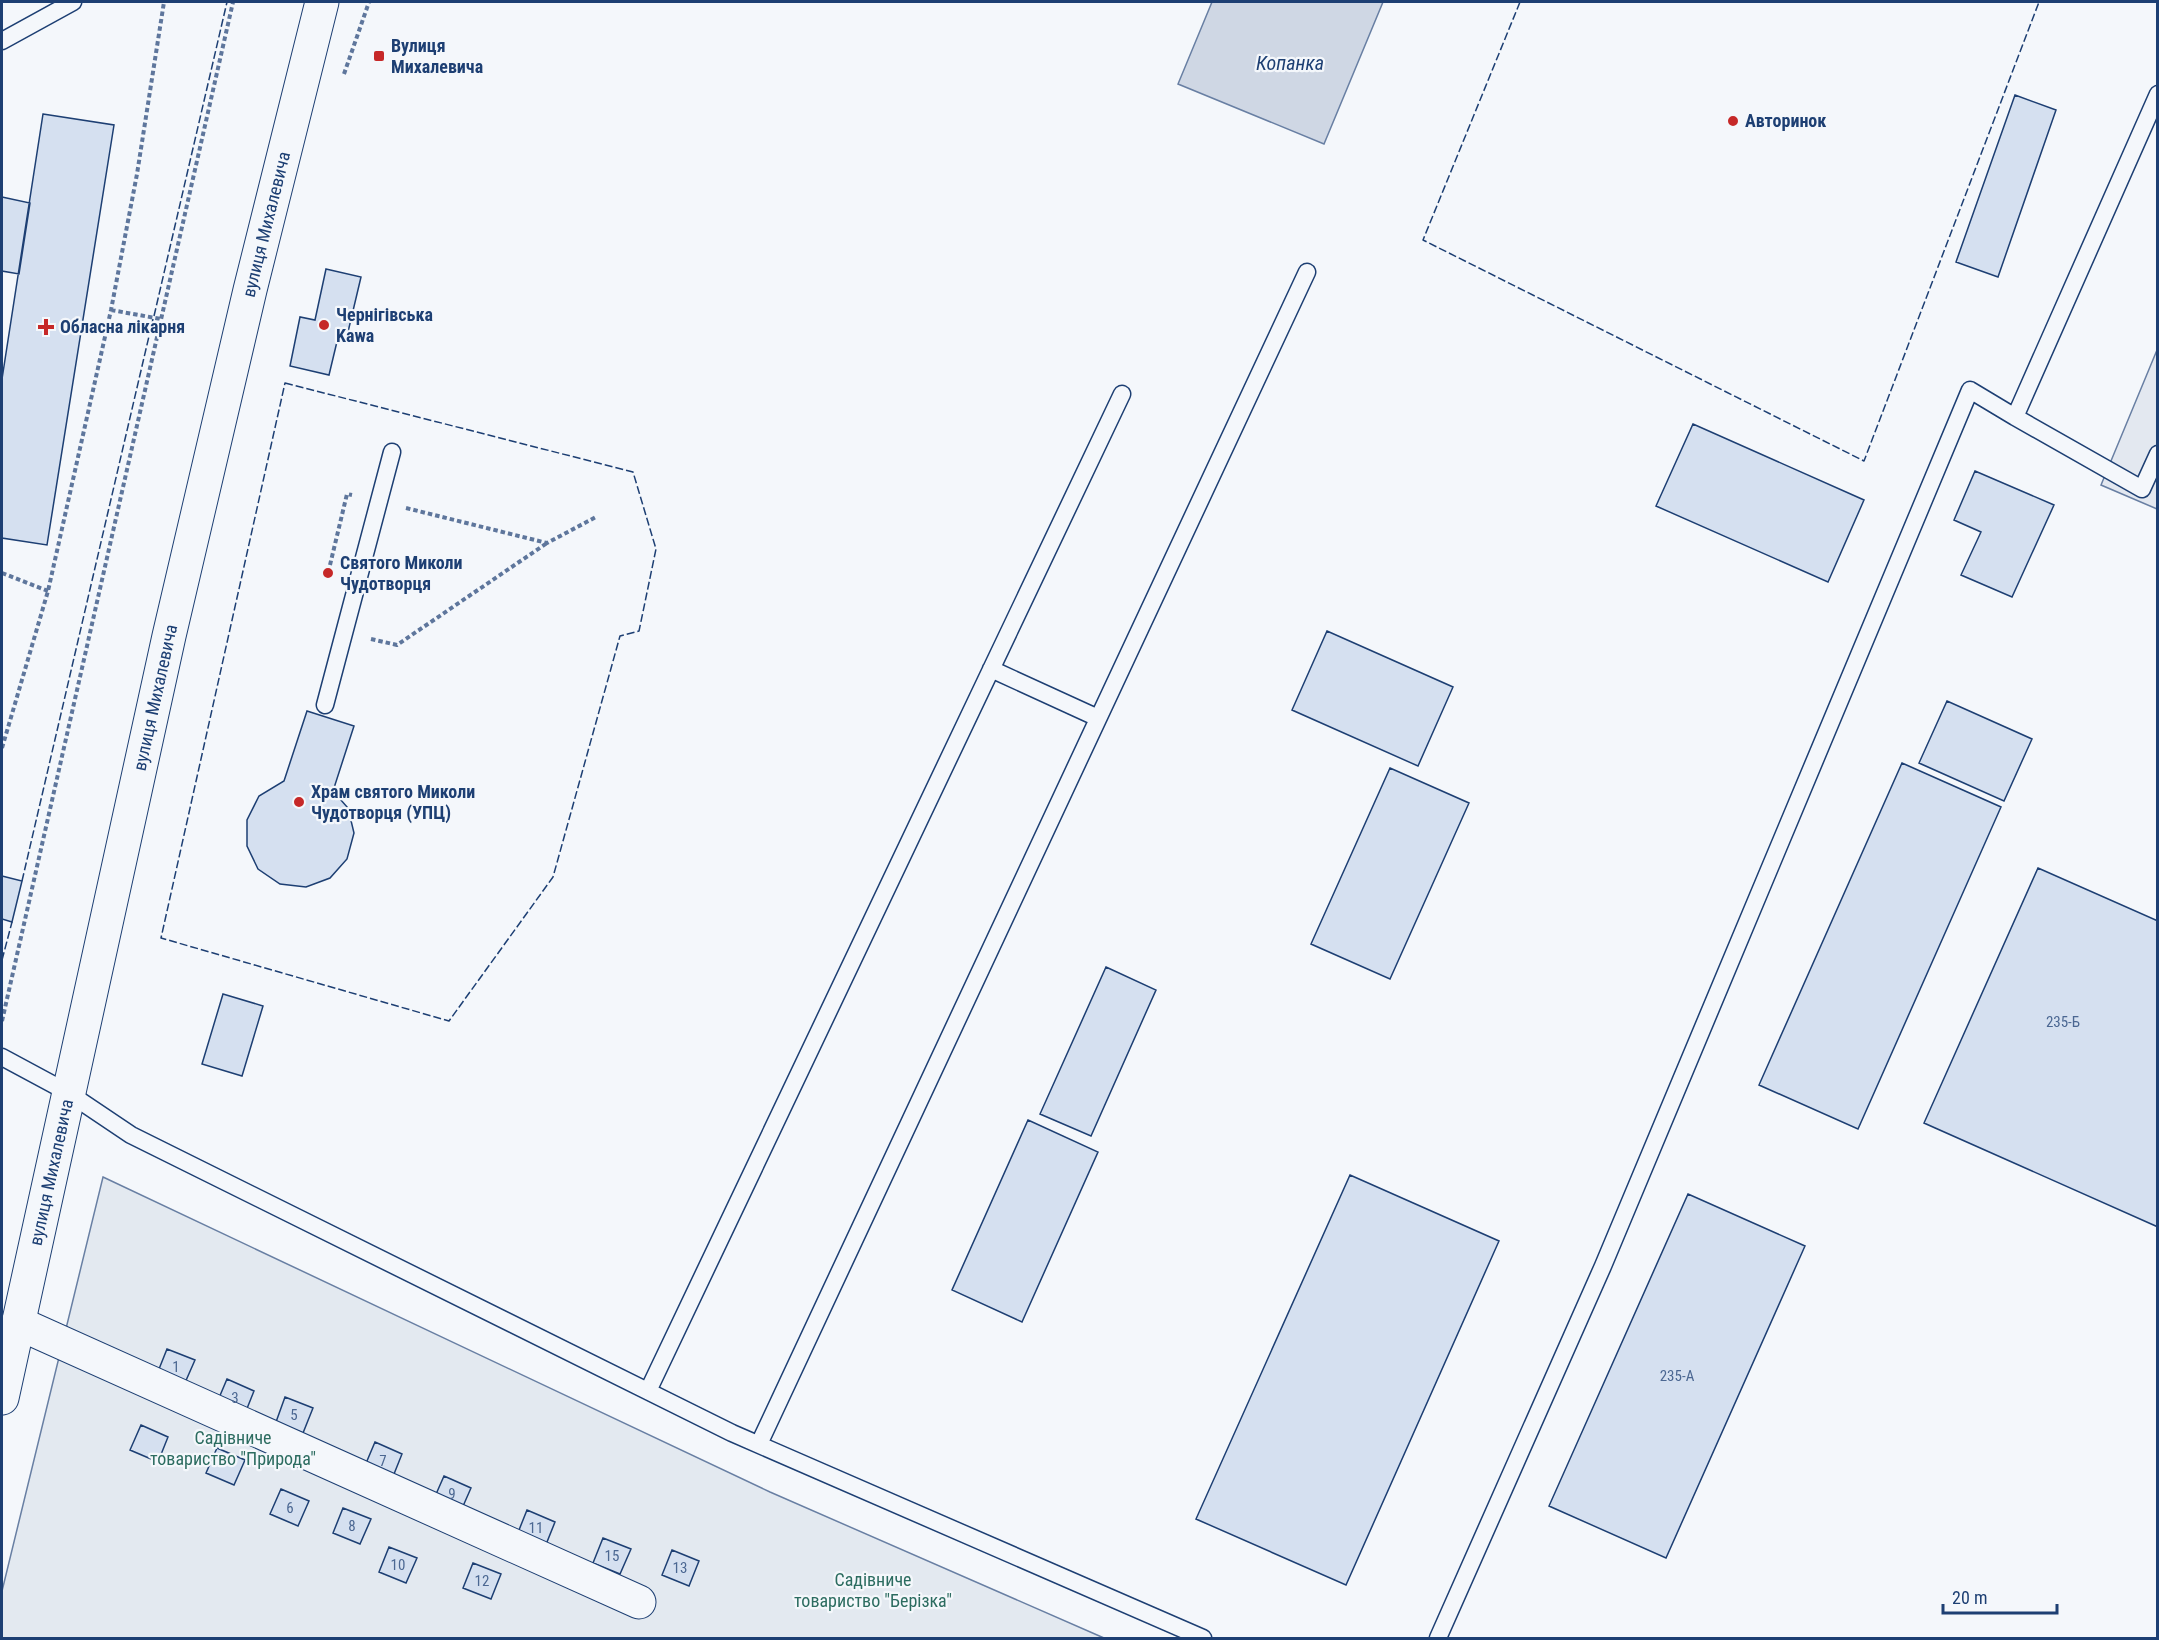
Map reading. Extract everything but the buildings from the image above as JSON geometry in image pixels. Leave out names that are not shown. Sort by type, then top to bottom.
[{"type":"street","name":"вулиця Михалевича","points":[[2,1398],[67,1092],[171,625],[250,290],[322,2]]},
{"type":"street","points":[[18,1323],[639,1602]]},
{"type":"lane","points":[[2,41],[73,2]]},
{"type":"lane","points":[[2015,417],[2157,94]]},
{"type":"lane","points":[[759,1444],[1306,272]]},
{"type":"lane","points":[[1438,1638],[1603,1266],[1970,390],[2142,489],[2157,454]]},
{"type":"lane","points":[[648,1391],[1122,394]]},
{"type":"lane","points":[[325,705],[392,452]]},
{"type":"lane","points":[[991,669],[1098,718]]},
{"type":"lane","points":[[2,1057],[67,1092],[131,1135],[732,1433],[1203,1638]]},
{"type":"path","points":[[2,748],[48,591],[111,310],[138,174],[164,2]]},
{"type":"path","points":[[2,1021],[233,2]]},
{"type":"path","points":[[111,310],[161,319]]},
{"type":"path","points":[[330,565],[347,494],[547,543]]},
{"type":"path","points":[[344,633],[397,645],[547,543],[596,517]]},
{"type":"path","points":[[2,573],[48,591]]},
{"type":"green space","name":"Садівниче товариство \"Природа\"","points":[[103,1177],[770,1492],[1104,1638],[2,1638],[2,1591]]},
{"type":"shaded area","points":[[2157,350],[2157,509],[2101,485]]},
{"type":"water","name":"Копанка","points":[[1212,2],[1383,2],[1324,144],[1178,84]]},
{"type":"fence","points":[[154,316],[227,2]]},
{"type":"fence","points":[[1520,2],[1423,240],[1864,461],[2039,2]]},
{"type":"fence","points":[[22,881],[153,319]]},
{"type":"fence","points":[[285,383],[633,472],[656,549],[639,631],[620,636],[553,877],[449,1021],[161,938],[285,383]]},
{"type":"fence","points":[[2,960],[12,922]]},
{"type":"place","name":"Вулиця Михалевича","points":[[379,56]]},
{"type":"place","name":"Авторинок","points":[[1733,121]]},
{"type":"place","name":"Чернігівська Kawa","points":[[324,325]]},
{"type":"place","name":"Обласна лікарня","points":[[46,327]]},
{"type":"place","name":"Святого Миколи Чудотворця","points":[[328,573]]},
{"type":"place","name":"Храм святого Миколи Чудотворця (УПЦ)","points":[[299,802]]},
{"type":"park label","name":"Садівниче товариство \"Берізка\"","points":[[873,1590]]}]
